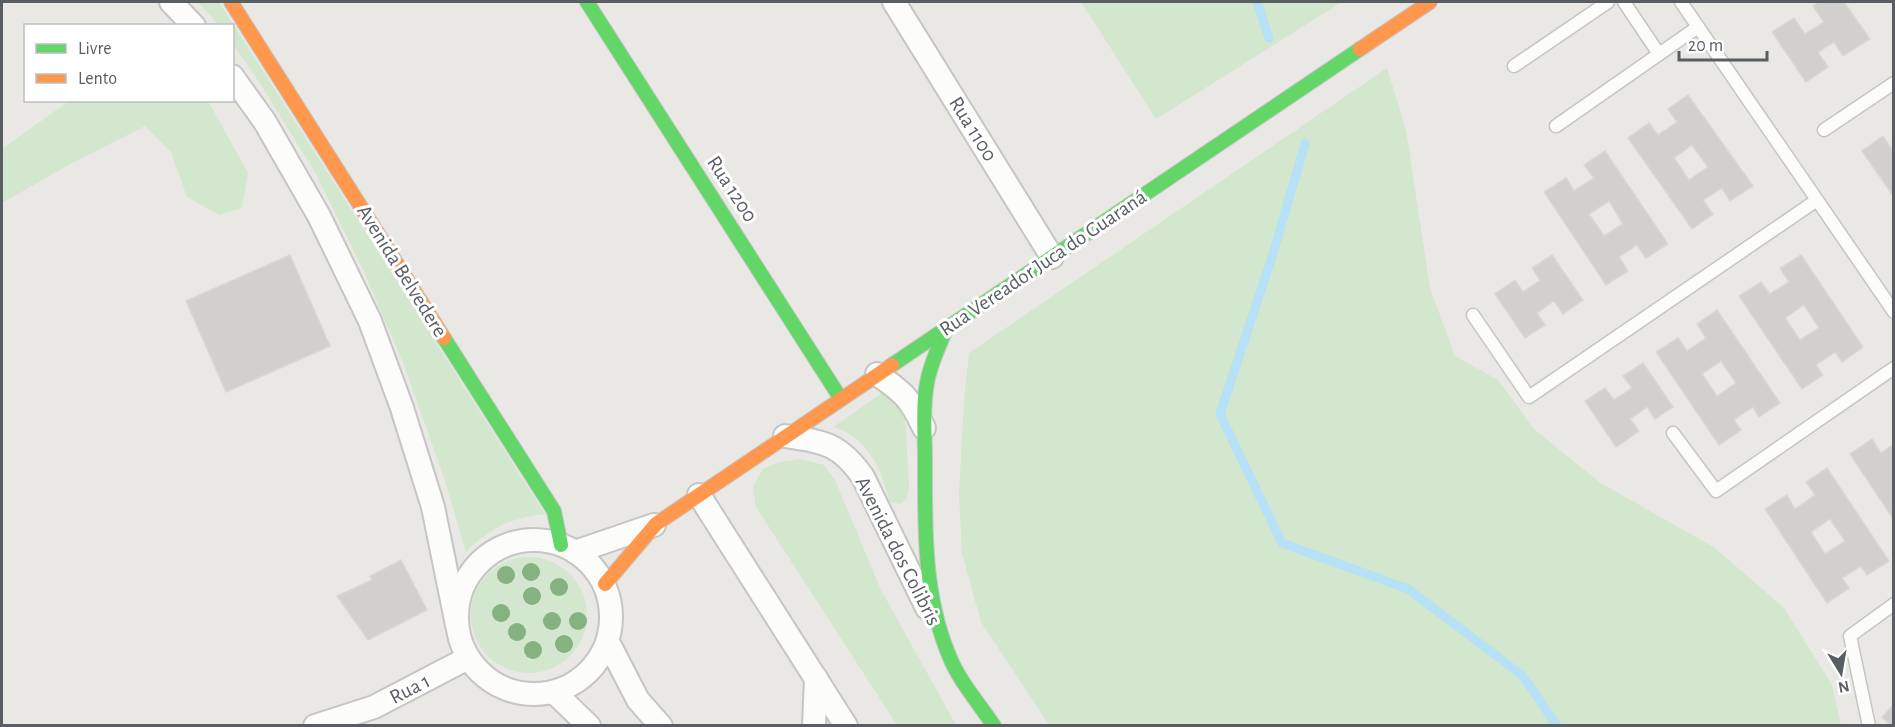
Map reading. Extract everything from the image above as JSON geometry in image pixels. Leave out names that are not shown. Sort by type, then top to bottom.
[{"type":"street","points":[[171,2],[192,24]]},
{"type":"street","name":"Avenida Belvedere","points":[[231,2],[554,511],[568,548]]},
{"type":"street","name":"Rua 1200","points":[[586,2],[842,399]]},
{"type":"street","name":"Rua 1100","points":[[894,2],[1052,257]]},
{"type":"street","name":"Rua Vereador Juca do Guaraná","points":[[605,584],[656,524],[1430,2]]},
{"type":"street","name":"Avenida Belvedere","points":[[234,79],[265,122],[319,216],[370,321],[402,408],[433,507],[457,625]]},
{"type":"street","name":"Avenida dos Colibris","points":[[944,643],[933,600],[928,561],[925,429],[928,381],[932,363],[947,327]]},
{"type":"street","name":"Avenida dos Colibris","points":[[877,374],[902,391],[914,405],[925,429]]},
{"type":"street","name":"Avenida dos Colibris","points":[[785,436],[824,443],[837,449],[851,460],[863,477],[954,665],[994,726]]},
{"type":"street","points":[[699,495],[846,726]]},
{"type":"street","name":"Rua Vereador Juca do Guaraná","points":[[568,548],[656,524]]},
{"type":"street","points":[[536,540],[568,548],[587,560],[605,584],[611,603],[612,623],[608,642],[596,664],[590,670],[577,682],[554,692],[530,694],[505,689],[484,677],[468,658],[460,643],[457,625],[459,600],[469,576],[487,556],[510,544],[536,540]]},
{"type":"street","points":[[608,642],[638,700],[661,726]]},
{"type":"street","name":"Rua 1","points":[[315,726],[375,707],[468,658]]},
{"type":"street","points":[[814,726],[816,678]]},
{"type":"street","points":[[554,692],[589,726]]},
{"type":"lane","points":[[1514,66],[1608,2]]},
{"type":"lane","points":[[1624,2],[1659,54]]},
{"type":"lane","points":[[1681,2],[1893,312]]},
{"type":"lane","points":[[1556,126],[1698,27]]},
{"type":"lane","points":[[1824,129],[1893,83]]},
{"type":"lane","points":[[1473,315],[1529,397],[1817,200]]},
{"type":"lane","points":[[1673,433],[1716,491],[1893,368]]},
{"type":"lane","points":[[1869,726],[1850,636],[1893,604]]},
{"type":"green space","points":[[198,2],[219,2],[233,24],[218,24]]},
{"type":"green space","points":[[1081,2],[1342,2],[1156,119]]},
{"type":"green space","points":[[234,26],[545,514],[522,518],[502,525],[484,536],[466,552],[444,478],[404,365],[365,274],[316,174],[234,45]]},
{"type":"green space","points":[[1387,68],[1406,130],[1430,288],[1455,356],[1498,380],[1534,429],[1599,482],[1715,548],[1784,608],[1832,685],[1841,725],[1049,725],[981,622],[962,553],[959,494],[969,353]]},
{"type":"green space","points":[[68,102],[209,102],[248,173],[242,208],[219,215],[187,197],[171,152],[145,126],[72,163],[2,203],[2,149]]},
{"type":"green space","points":[[882,393],[897,401],[905,416],[909,484],[906,498],[900,504],[890,502],[877,467],[864,446],[845,431],[833,427]]},
{"type":"green space","points":[[801,459],[824,465],[835,480],[881,590],[956,725],[897,725],[756,507],[753,486],[763,469],[779,462]]},
{"type":"green space","points":[[529,557],[551,561],[570,574],[583,593],[587,615],[583,637],[570,656],[551,669],[529,673],[507,669],[488,656],[475,637],[471,615],[475,593],[488,574],[507,561]]},
{"type":"building","points":[[1819,2],[1844,2],[1870,39],[1843,56],[1834,42],[1818,52],[1828,67],[1806,82],[1772,32],[1794,18],[1805,34],[1824,22],[1813,6]]},
{"type":"building","points":[[1688,95],[1753,186],[1730,201],[1722,188],[1703,200],[1713,214],[1692,229],[1628,138],[1649,123],[1658,135],[1677,122],[1668,109]],"holes":[[[1692,145],[1708,167],[1689,180],[1674,158]]]},
{"type":"building","points":[[1883,136],[1892,150],[1894,149],[1894,197],[1862,151]]},
{"type":"building","points":[[1605,151],[1668,244],[1646,258],[1637,245],[1619,257],[1628,271],[1606,285],[1544,192],[1566,178],[1574,191],[1594,178],[1584,165]],"holes":[[[1609,201],[1623,224],[1604,236],[1589,214]]]},
{"type":"building","points":[[290,255],[330,346],[226,392],[186,301]]},
{"type":"building","points":[[1552,255],[1583,300],[1563,314],[1554,301],[1537,313],[1545,325],[1525,338],[1495,294],[1515,280],[1523,292],[1540,280],[1532,268]]},
{"type":"building","points":[[1801,255],[1863,347],[1842,362],[1835,352],[1816,365],[1823,375],[1802,389],[1739,296],[1761,282],[1770,294],[1789,282],[1780,268]],"holes":[[[1804,305],[1819,328],[1800,340],[1785,318]]]},
{"type":"building","points":[[1717,310],[1780,403],[1759,417],[1753,407],[1734,420],[1741,430],[1719,445],[1656,352],[1678,338],[1687,351],[1706,338],[1697,324]],"holes":[[[1721,361],[1736,383],[1717,396],[1702,374]]]},
{"type":"building","points":[[1643,363],[1673,407],[1655,419],[1647,407],[1630,419],[1639,431],[1616,447],[1585,401],[1605,388],[1614,400],[1632,388],[1623,376]]},
{"type":"building","points":[[1872,439],[1881,453],[1894,444],[1894,520],[1850,454]]},
{"type":"building","points":[[1827,468],[1889,561],[1867,575],[1861,566],[1842,578],[1849,588],[1827,603],[1765,509],[1787,495],[1795,509],[1815,495],[1806,482]],"holes":[[[1830,519],[1845,541],[1825,554],[1811,532]]]},
{"type":"building","points":[[401,560],[427,610],[368,640],[337,596],[372,580],[370,576]]},
{"type":"building","points":[[1894,704],[1894,726],[1891,726],[1882,717]]},
{"type":"waterway","points":[[1257,2],[1269,38]]},
{"type":"waterway","points":[[1305,144],[1271,260],[1220,414],[1282,543],[1408,589],[1523,676],[1557,726]]},
{"type":"traffic: fast","points":[[587,2],[841,399]]},
{"type":"traffic: fast","points":[[892,365],[1360,49]]},
{"type":"traffic: fast","points":[[947,327],[932,365],[925,398],[927,558],[934,606],[948,653],[963,682],[994,726]]},
{"type":"traffic: fast","points":[[444,338],[554,511],[561,545]]},
{"type":"traffic: slow","points":[[231,2],[444,338]]},
{"type":"traffic: slow","points":[[1360,49],[1430,2]]},
{"type":"traffic: slow","points":[[605,584],[656,524],[892,365]]}]
